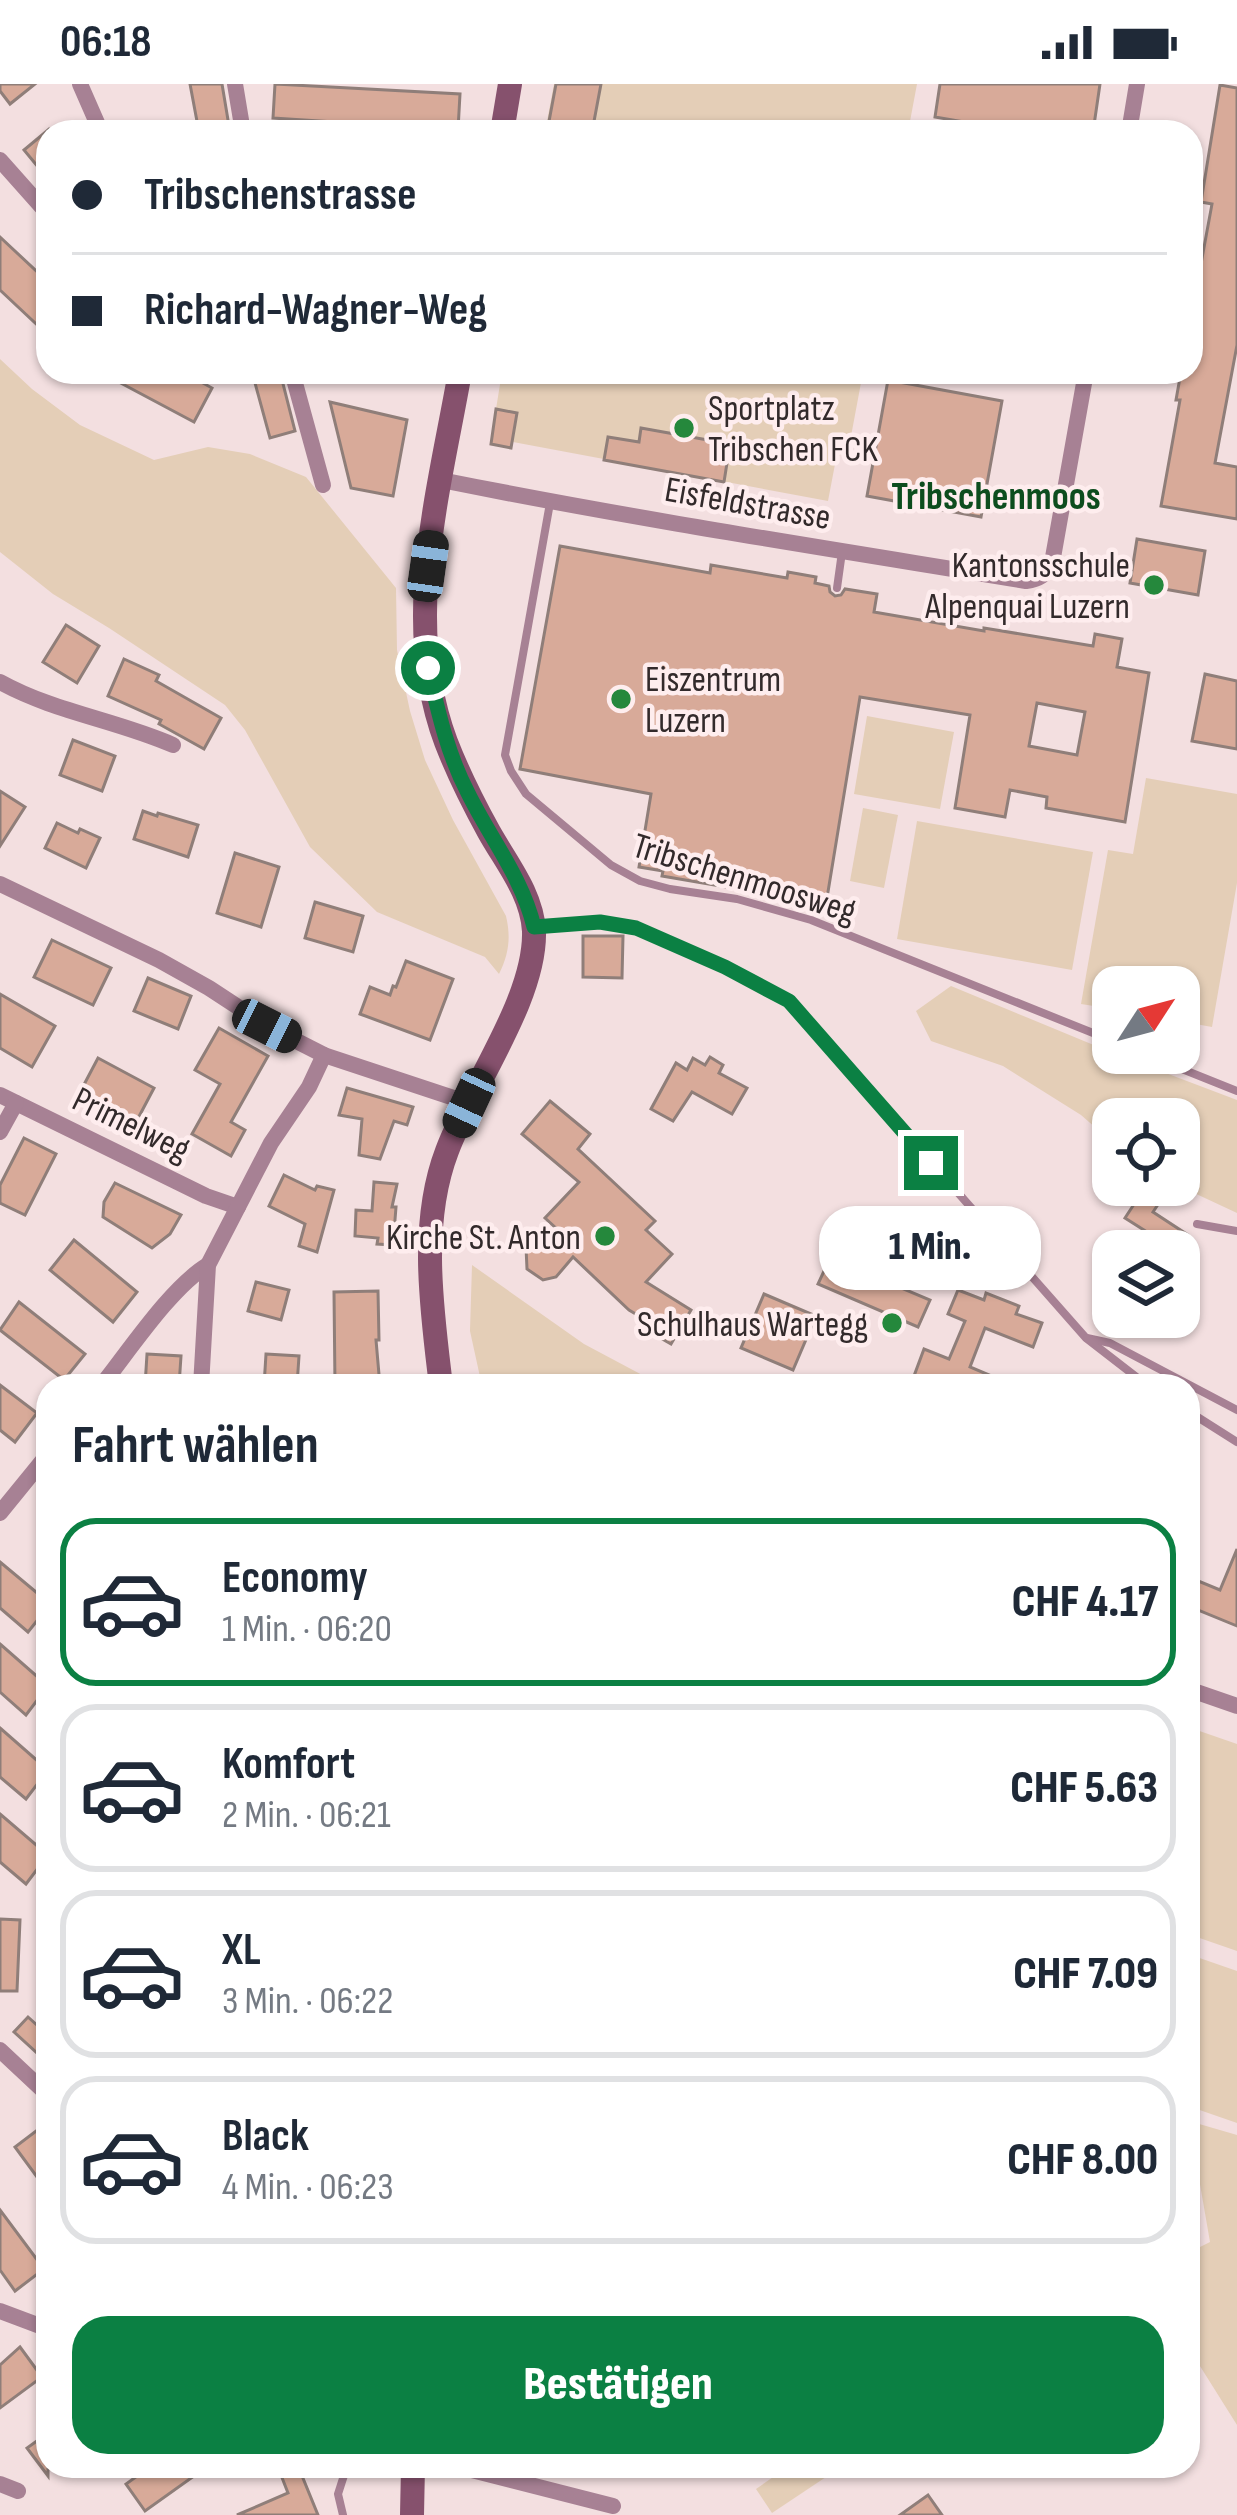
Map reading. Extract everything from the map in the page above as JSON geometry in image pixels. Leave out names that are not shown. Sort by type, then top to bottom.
[{"type":"street","points":[[80,84],[96,120]]},
{"type":"street","points":[[236,84],[241,120]]},
{"type":"street","points":[[504,120],[510,84]]},
{"type":"street","points":[[1131,120],[1137,84]]},
{"type":"street","points":[[0,160],[36,200]]},
{"type":"street","points":[[295,384],[322,485]]},
{"type":"street","points":[[440,1374],[431,1279],[435,1198],[446,1154],[521,994],[533,957],[534,927],[519,881],[466,790],[451,754],[428,668],[424,591],[458,384]]},
{"type":"street","name":"Eisfeldstrasse","points":[[441,480],[1026,581],[1044,575],[1052,563],[1084,384]]},
{"type":"street","points":[[0,682],[50,706],[173,745]]},
{"type":"street","points":[[0,884],[159,960],[324,1055],[469,1103]]},
{"type":"street","points":[[202,1374],[208,1265],[271,1143],[309,1087],[324,1055]]},
{"type":"street","points":[[0,1132],[8,1099]]},
{"type":"street","name":"Primelweg","points":[[8,1099],[206,1196],[238,1207]]},
{"type":"street","points":[[111,1374],[170,1301],[208,1265]]},
{"type":"street","points":[[0,1513],[36,1469]]},
{"type":"street","points":[[1200,1693],[1237,1706]]},
{"type":"street","points":[[0,2050],[36,2084]]},
{"type":"street","points":[[0,2311],[36,2324]]},
{"type":"street","points":[[412,2515],[413,2478]]},
{"type":"street","points":[[503,2478],[614,2506]]},
{"type":"street","points":[[0,2484],[18,2491]]},
{"type":"lane","name":"Tribschenmoosweg","points":[[550,502],[505,755],[526,794],[611,865],[640,881],[737,899],[811,920],[1092,1033]]},
{"type":"lane","points":[[837,587],[842,551]]},
{"type":"lane","points":[[534,927],[600,922],[636,928],[789,1001],[1085,1338],[1132,1374]]},
{"type":"lane","points":[[1194,1074],[1237,1091]]},
{"type":"lane","points":[[1197,1224],[1237,1231]]},
{"type":"lane","points":[[1085,1338],[1110,1343],[1170,1374]]},
{"type":"lane","points":[[1200,1390],[1237,1409]]},
{"type":"lane","points":[[1200,1419],[1237,1442]]},
{"type":"lane","points":[[343,2478],[338,2494],[343,2515]]},
{"type":"shaded area","points":[[554,84],[917,84],[910,120],[547,120]]},
{"type":"shaded area","points":[[0,359],[80,425],[154,460],[208,447],[250,454],[306,477],[396,588],[397,650],[425,760],[506,916],[508,945],[499,974],[485,957],[377,912],[310,847],[245,730],[225,705],[53,594],[0,552]]},
{"type":"shaded area","name":"Sportplatz Tribschen FCK","points":[[500,384],[861,384],[849,447],[836,459],[828,501],[513,442],[518,414],[496,409]]},
{"type":"shaded area","points":[[867,716],[954,732],[940,809],[854,794]]},
{"type":"shaded area","points":[[1146,778],[1237,794],[1237,883],[1212,1027],[1200,1025],[1200,966],[1092,966],[1092,1006],[1081,1004],[1108,850],[1133,854]]},
{"type":"shaded area","points":[[863,808],[898,815],[884,888],[850,881]]},
{"type":"shaded area","points":[[917,821],[1093,852],[1072,970],[897,939]]},
{"type":"shaded area","points":[[951,986],[1092,1044],[1092,1074],[1168,1074],[1237,1100],[1237,1213],[1200,1196],[1200,1098],[1092,1098],[1092,1125],[1003,1066],[931,1041],[916,1011]]},
{"type":"shaded area","points":[[472,1265],[584,1344],[640,1374],[479,1374],[470,1331]]},
{"type":"shaded area","points":[[1200,1731],[1237,1744],[1237,1951],[1200,1938]]},
{"type":"shaded area","points":[[1200,1958],[1237,1971],[1237,2123],[1200,2110]]},
{"type":"shaded area","points":[[1200,2124],[1237,2135],[1237,2425],[1200,2366],[1200,2247],[1210,2242],[1200,2184]]},
{"type":"shaded area","points":[[772,2478],[824,2478],[772,2513],[756,2489]]},
{"type":"building","points":[[0,84],[35,84],[10,104]]},
{"type":"building","points":[[190,84],[222,84],[228,120],[197,120]]},
{"type":"building","points":[[275,84],[460,94],[459,120],[273,118]]},
{"type":"building","points":[[556,84],[601,84],[594,120],[549,120]]},
{"type":"building","points":[[940,84],[1100,84],[1095,120],[935,117]]},
{"type":"building","points":[[1220,85],[1237,88],[1237,345],[1215,463],[1237,467],[1237,519],[1161,506],[1179,384],[1203,384],[1203,253],[1212,204],[1203,202]]},
{"type":"building","points":[[36,140],[36,164],[24,150]]},
{"type":"building","points":[[0,237],[36,271],[36,324],[0,290]]},
{"type":"building","points":[[123,384],[205,384],[212,388],[194,422]]},
{"type":"building","points":[[255,384],[283,384],[295,431],[270,438]]},
{"type":"building","points":[[887,384],[1002,401],[981,517],[867,496]]},
{"type":"building","points":[[330,402],[407,420],[393,496],[351,488]]},
{"type":"building","points":[[496,409],[517,413],[511,448],[491,444]]},
{"type":"building","points":[[641,428],[730,444],[724,482],[604,460],[608,437],[639,442]]},
{"type":"building","points":[[1137,539],[1205,551],[1198,595],[1130,583]]},
{"type":"building","points":[[560,546],[710,573],[711,565],[787,578],[788,572],[816,577],[815,583],[829,586],[835,596],[845,589],[877,594],[874,612],[984,631],[1093,646],[1095,634],[1122,639],[1117,667],[1149,673],[1125,822],[1046,808],[1047,797],[1010,790],[1005,817],[955,808],[970,715],[860,697],[826,904],[662,876],[663,871],[639,867],[651,794],[520,769]],"holes":[[[1037,703],[1085,712],[1077,755],[1029,746]]]},
{"type":"building","points":[[66,625],[99,646],[77,683],[43,662]]},
{"type":"building","points":[[124,659],[159,675],[156,681],[221,718],[204,749],[159,724],[161,720],[108,696]]},
{"type":"building","points":[[1205,674],[1237,681],[1237,749],[1192,741]]},
{"type":"building","points":[[73,740],[115,756],[102,791],[60,775]]},
{"type":"building","points":[[0,791],[25,807],[0,846]]},
{"type":"building","points":[[143,811],[198,825],[188,857],[134,839]]},
{"type":"building","points":[[57,823],[100,838],[86,868],[45,848]]},
{"type":"building","points":[[235,853],[279,867],[261,927],[217,913]]},
{"type":"building","points":[[315,902],[363,916],[353,952],[305,938]]},
{"type":"building","points":[[583,936],[623,936],[622,978],[583,977]]},
{"type":"building","points":[[52,940],[111,968],[93,1005],[34,977]]},
{"type":"building","points":[[406,961],[453,979],[430,1040],[360,1014],[370,987],[390,995]]},
{"type":"building","points":[[148,978],[191,996],[178,1029],[134,1011]]},
{"type":"building","points":[[0,994],[55,1026],[32,1067],[0,1048]]},
{"type":"building","points":[[219,1028],[268,1056],[231,1122],[245,1130],[231,1156],[192,1134],[220,1084],[195,1070]]},
{"type":"building","points":[[710,1057],[723,1065],[719,1073],[747,1088],[732,1114],[692,1092],[673,1121],[651,1109],[676,1063],[687,1070],[693,1058],[705,1065]]},
{"type":"building","points":[[98,1058],[154,1088],[134,1126],[78,1096]]},
{"type":"building","points":[[347,1088],[413,1107],[407,1125],[394,1121],[380,1159],[359,1155],[362,1119],[339,1115]]},
{"type":"building","name":"Kirche St. Anton","points":[[550,1101],[590,1134],[578,1149],[655,1221],[646,1230],[672,1254],[646,1282],[691,1310],[671,1344],[657,1336],[661,1329],[629,1310],[573,1257],[556,1277],[543,1280],[527,1269],[526,1247],[532,1240],[570,1241],[545,1218],[579,1182],[522,1134]]},
{"type":"building","points":[[24,1138],[56,1154],[25,1215],[0,1203],[0,1185]]},
{"type":"building","points":[[284,1175],[315,1190],[317,1186],[334,1190],[317,1252],[299,1246],[305,1224],[269,1206]]},
{"type":"building","points":[[374,1182],[397,1184],[393,1245],[355,1236],[356,1210],[372,1211]]},
{"type":"building","points":[[115,1183],[181,1215],[170,1234],[152,1248],[103,1217],[104,1202]]},
{"type":"building","points":[[1133,1206],[1157,1206],[1153,1212],[1180,1230],[1144,1230],[1125,1218]]},
{"type":"building","points":[[74,1240],[137,1292],[113,1322],[50,1270]]},
{"type":"building","points":[[830,1258],[930,1300],[918,1327],[818,1284]]},
{"type":"building","points":[[256,1282],[289,1290],[281,1320],[248,1311]]},
{"type":"building","points":[[958,1290],[984,1300],[986,1293],[1019,1306],[1016,1314],[1042,1323],[1033,1347],[985,1328],[970,1367],[987,1374],[915,1374],[924,1349],[949,1359],[965,1321],[948,1314]]},
{"type":"building","points":[[378,1291],[379,1374],[335,1374],[334,1292]]},
{"type":"building","points":[[764,1294],[816,1316],[793,1370],[741,1348]]},
{"type":"building","points":[[19,1302],[85,1354],[69,1374],[56,1374],[0,1330]]},
{"type":"building","points":[[147,1354],[181,1356],[180,1374],[146,1374]]},
{"type":"building","points":[[266,1354],[299,1356],[298,1374],[265,1374]]},
{"type":"building","points":[[0,1385],[36,1414],[15,1442],[0,1430]]},
{"type":"building","points":[[1237,1549],[1237,1626],[1200,1611],[1200,1582],[1220,1590]]},
{"type":"building","points":[[0,1562],[36,1592],[36,1622],[28,1632],[0,1608]]},
{"type":"building","points":[[0,1644],[36,1676],[36,1702],[26,1715],[0,1692]]},
{"type":"building","points":[[0,1728],[36,1760],[36,1786],[26,1799],[0,1777]]},
{"type":"building","points":[[0,1814],[36,1845],[36,1871],[26,1884],[0,1862]]},
{"type":"building","points":[[0,1919],[20,1920],[17,1991],[0,1991]]},
{"type":"building","points":[[28,2017],[36,2024],[36,2052],[14,2032]]},
{"type":"building","points":[[36,2131],[36,2176],[15,2147]]},
{"type":"building","points":[[0,2210],[36,2258],[36,2275],[15,2291],[0,2270]]},
{"type":"building","points":[[20,2347],[36,2369],[36,2381],[0,2408],[0,2365]]},
{"type":"building","points":[[134,2478],[191,2478],[145,2511],[126,2484]]},
{"type":"building","points":[[282,2478],[303,2478],[318,2515],[237,2515],[288,2493]]},
{"type":"building","points":[[928,2495],[942,2515],[900,2515]]},
{"type":"place","name":"Sportplatz Tribschen FCK","points":[[684,428]]},
{"type":"place","name":"Kantonsschule Alpenquai Luzern","points":[[1154,585]]},
{"type":"place","name":"Eiszentrum Luzern","points":[[621,699]]},
{"type":"place","name":"Kirche St. Anton","points":[[605,1236]]},
{"type":"place","name":"Schulhaus Wartegg","points":[[892,1323]]},
{"type":"district","name":"Tribschenmoos","points":[[996,495]]},
{"type":"route","points":[[428,668],[444,736],[466,790],[519,881],[534,927],[600,922],[636,928],[789,1001],[931,1163]]}]
